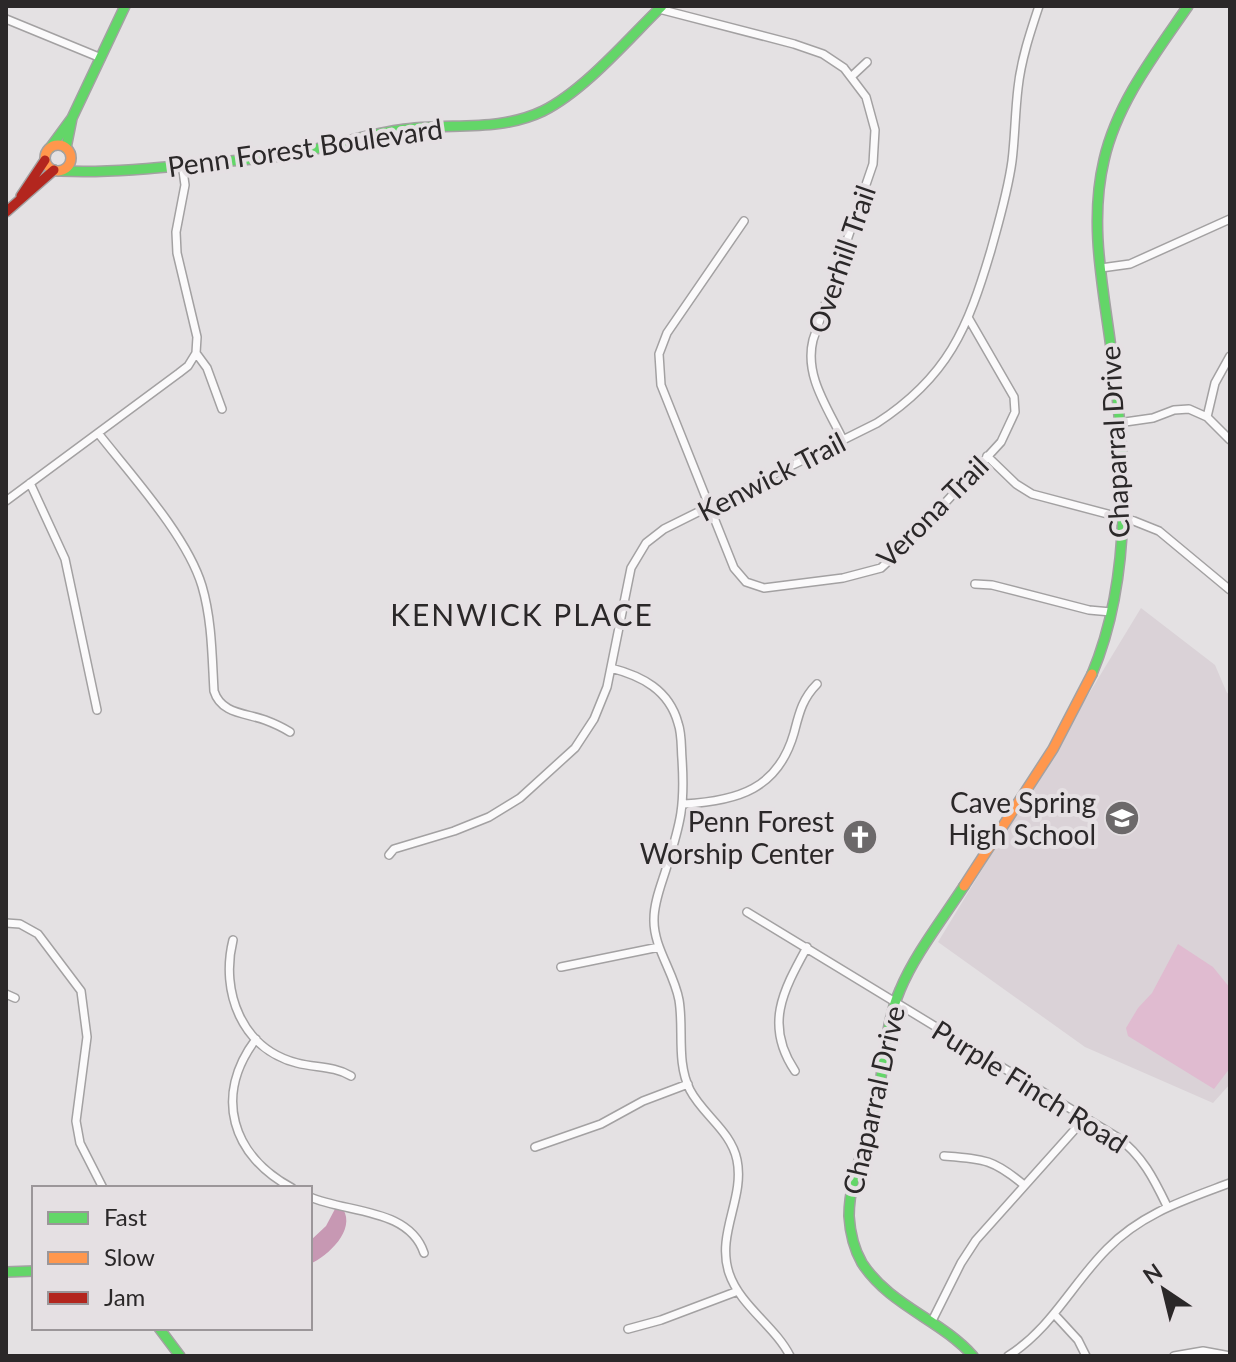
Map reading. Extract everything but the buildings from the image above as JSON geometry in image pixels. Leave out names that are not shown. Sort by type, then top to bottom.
[{"type":"street","points":[[20,199],[72,118],[125,6]]},
{"type":"street","name":"Kenwick Trail","points":[[389,855],[394,849],[489,817],[520,798],[575,748],[594,719],[611,668],[631,568],[640,551],[664,529],[877,423],[915,394],[945,360],[969,319],[1009,182],[1021,68],[1039,6]]},
{"type":"street","name":"Chaparral Drive","points":[[973,1356],[954,1335],[888,1295],[870,1275],[857,1253],[848,1218],[850,1191],[873,1117],[895,1001],[907,977],[1039,773],[1082,700],[1098,663],[1111,612],[1122,517],[1118,423],[1101,268],[1098,199],[1107,147],[1127,100],[1188,6]]},
{"type":"street","name":"Overhill Trail","points":[[660,7],[809,48],[836,61],[852,76],[869,104],[875,130],[875,151],[810,356],[815,383],[843,440]]},
{"type":"street","name":"Penn Forest Boulevard","points":[[57,171],[98,172],[278,156],[404,129],[491,126],[518,121],[545,110],[575,90],[660,7]]},
{"type":"street","points":[[6,19],[101,58]]},
{"type":"street","points":[[852,76],[867,62]]},
{"type":"street","points":[[6,212],[69,165],[72,118]]},
{"type":"street","points":[[50,148],[58,145],[98,172]]},
{"type":"street","points":[[45,160],[57,171]]},
{"type":"street","points":[[6,501],[188,366],[196,353],[197,337],[176,243],[185,185],[182,164]]},
{"type":"street","points":[[1101,268],[1130,264],[1230,219]]},
{"type":"street","name":"Verona Trail","points":[[744,221],[673,321],[659,354],[661,385],[734,568],[751,585],[777,587],[843,578],[874,571],[888,563],[1001,442],[1015,412],[1014,397],[969,319]]},
{"type":"street","points":[[196,353],[207,368],[222,409]]},
{"type":"street","points":[[1207,417],[1215,383],[1230,356]]},
{"type":"street","points":[[1118,423],[1153,418],[1181,409],[1197,411],[1230,440]]},
{"type":"street","points":[[98,433],[170,527],[195,568],[208,614],[215,697],[228,709],[267,720],[290,732]]},
{"type":"street","points":[[987,456],[1016,484],[1032,494],[1150,527],[1170,539],[1230,590]]},
{"type":"street","points":[[30,483],[65,559],[97,710]]},
{"type":"street","points":[[975,584],[992,585],[1089,610],[1111,612]]},
{"type":"street","points":[[611,668],[635,675],[654,686],[674,712],[680,733],[684,804],[655,910],[654,929],[678,998],[682,1062],[688,1084],[703,1109],[725,1134],[737,1160],[738,1188],[727,1230],[725,1253],[729,1274],[738,1291],[790,1356]]},
{"type":"street","points":[[684,804],[747,792],[771,778],[786,756],[805,698],[817,684]]},
{"type":"street","name":"Purple Finch Road","points":[[747,912],[1124,1141],[1141,1158],[1167,1206]]},
{"type":"street","points":[[6,923],[20,924],[38,934],[81,991],[87,1037],[76,1121],[80,1143],[102,1186]]},
{"type":"street","points":[[233,940],[229,975],[232,1000],[241,1020],[256,1039],[287,1060],[339,1070],[351,1076]]},
{"type":"street","points":[[561,967],[659,947]]},
{"type":"street","points":[[795,1071],[780,1042],[778,1017],[786,989],[807,947]]},
{"type":"street","points":[[6,994],[15,998]]},
{"type":"street","points":[[256,1039],[235,1080],[232,1104],[237,1131],[252,1158],[271,1176],[288,1186]]},
{"type":"street","points":[[535,1147],[601,1124],[643,1101],[688,1084]]},
{"type":"street","points":[[932,1321],[969,1251],[1086,1117]]},
{"type":"street","points":[[944,1156],[989,1161],[1004,1168],[1024,1185]]},
{"type":"street","points":[[1008,1356],[1055,1315],[1105,1251],[1131,1228],[1167,1206],[1230,1183]]},
{"type":"street","points":[[312,1198],[394,1221],[412,1232],[424,1253]]},
{"type":"street","points":[[6,1272],[32,1271]]},
{"type":"street","points":[[628,1329],[738,1291]]},
{"type":"street","points":[[1055,1315],[1078,1340],[1086,1356]]},
{"type":"street","points":[[160,1330],[180,1356]]},
{"type":"street","points":[[1174,1356],[1203,1351],[1230,1356]]},
{"type":"shaded area","name":"Cave Spring High School","points":[[1141,608],[1215,665],[1230,694],[1230,1084],[1213,1103],[1085,1047],[938,942]]},
{"type":"shaded area","points":[[1178,944],[1213,967],[1230,988],[1230,1068],[1214,1089],[1128,1036],[1126,1028],[1152,993]]},
{"type":"shaded area","points":[[335,1209],[343,1209],[346,1225],[343,1234],[332,1249],[312,1263],[312,1239],[326,1226]]},
{"type":"traffic: fast","points":[[50,148],[72,118],[125,6]]},
{"type":"traffic: fast","points":[[61,171],[134,170],[264,158],[399,130],[490,125],[526,118],[559,102],[575,90],[662,6]]},
{"type":"traffic: fast","points":[[1092,674],[1115,596],[1123,513],[1120,429],[1099,254],[1100,184],[1104,160],[1118,119],[1150,61],[1188,6]]},
{"type":"traffic: fast","points":[[66,148],[72,118]]},
{"type":"traffic: fast","points":[[964,886],[913,963],[895,1004],[876,1104],[855,1173],[849,1216],[857,1252],[873,1278],[973,1356]]},
{"type":"traffic: fast","points":[[6,1272],[32,1271]]},
{"type":"traffic: fast","points":[[160,1330],[180,1356]]},
{"type":"traffic: slow","points":[[58,145],[67,149],[71,158],[67,167],[58,171],[49,167],[45,158],[49,149],[58,145]]},
{"type":"traffic: slow","points":[[964,886],[1053,749],[1092,674]]},
{"type":"traffic: jam","points":[[21,196],[45,160]]},
{"type":"traffic: jam","points":[[6,212],[54,170]]},
{"type":"place","name":"Cave Spring High School","points":[[1122,818]]},
{"type":"place","name":"Penn Forest Worship Center","points":[[860,837]]},
{"type":"district","name":"KENWICK PLACE","points":[[522,614]]}]
